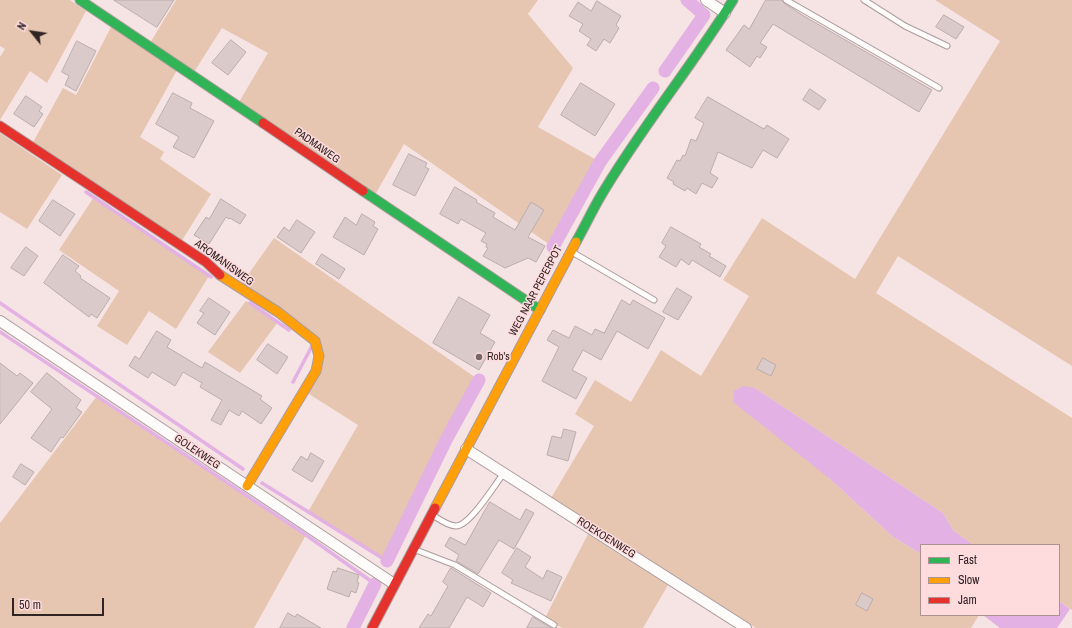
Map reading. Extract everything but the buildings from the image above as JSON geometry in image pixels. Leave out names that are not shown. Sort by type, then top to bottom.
[{"type":"street","name":"PADMAWEG","points":[[80,0],[540,310]]},
{"type":"street","points":[[706,0],[725,14]]},
{"type":"street","name":"WEG NAAR PEPERPOT","points":[[372,628],[599,199],[629,152],[725,14],[733,0]]},
{"type":"street","name":"AROMANISWEG","points":[[0,126],[206,262],[217,274],[264,304],[315,341],[320,350],[320,359],[316,371],[247,486]]},
{"type":"street","name":"GOLEKWEG","points":[[0,321],[394,584]]},
{"type":"street","name":"ROEKOENWEG","points":[[466,449],[746,628]]},
{"type":"lane","points":[[786,0],[939,88]]},
{"type":"lane","points":[[864,0],[905,26],[947,46]]},
{"type":"lane","points":[[571,251],[654,300]]},
{"type":"lane","points":[[431,514],[455,526],[462,525],[471,516],[504,473]]},
{"type":"lane","points":[[413,549],[455,565],[554,625]]},
{"type":"shaded area","points":[[0,0],[70,0],[86,11],[47,83],[30,71],[0,120],[0,57],[5,49],[0,46]]},
{"type":"shaded area","points":[[176,0],[538,0],[528,14],[573,68],[538,127],[600,162],[553,247],[404,144],[375,195],[239,102],[268,53],[222,28],[194,72],[150,43]]},
{"type":"shaded area","points":[[935,0],[1072,0],[1072,366],[898,256],[876,293],[1072,418],[1072,610],[1060,602],[1060,544],[972,544],[953,530],[943,513],[755,388],[829,478],[892,536],[920,553],[920,616],[978,616],[971,628],[756,628],[551,498],[594,426],[575,414],[595,380],[631,402],[661,350],[701,376],[749,296],[723,280],[762,218],[855,279],[1000,41]]},
{"type":"shaded area","points":[[111,27],[177,70],[140,137],[164,152],[160,159],[211,194],[181,242],[32,144],[63,88],[76,95]]},
{"type":"shaded area","points":[[0,133],[62,175],[27,229],[0,212]]},
{"type":"shaded area","points":[[94,197],[209,276],[176,329],[149,311],[127,345],[97,326],[119,291],[59,250]]},
{"type":"shaded area","points":[[274,238],[479,380],[447,438],[387,561],[308,512],[358,425],[309,394],[322,348],[240,286]]},
{"type":"shaded area","points":[[246,301],[278,322],[240,373],[208,352]]},
{"type":"shaded area","points":[[743,386],[755,388],[943,513],[953,530],[972,544],[920,544],[920,553],[892,536],[829,478],[733,402],[734,391]]},
{"type":"shaded area","points":[[97,396],[306,535],[254,628],[0,628],[0,523]]},
{"type":"shaded area","points":[[588,534],[668,585],[643,628],[562,628],[545,618]]},
{"type":"shaded area","points":[[1060,602],[1070,609],[1057,628],[1000,628],[984,616],[1060,616]]},
{"type":"waterway","points":[[665,71],[704,15],[687,0]]},
{"type":"waterway","points":[[553,247],[600,162],[653,88]]},
{"type":"waterway","points":[[86,192],[211,277]]},
{"type":"waterway","points":[[0,303],[243,469]]},
{"type":"waterway","points":[[250,303],[289,330]]},
{"type":"waterway","points":[[0,332],[306,535],[375,584]]},
{"type":"waterway","points":[[293,382],[312,346]]},
{"type":"waterway","points":[[387,561],[447,438],[479,380]]},
{"type":"waterway","points":[[262,483],[387,561]]},
{"type":"waterway","points":[[353,628],[375,584]]},
{"type":"traffic: fast","points":[[80,0],[263,123]]},
{"type":"traffic: fast","points":[[576,242],[599,199],[631,148],[700,50],[733,0]]},
{"type":"traffic: fast","points":[[363,191],[540,310]]},
{"type":"traffic: slow","points":[[435,508],[576,242]]},
{"type":"traffic: slow","points":[[220,275],[278,312],[315,341],[319,356],[316,371],[247,486]]},
{"type":"traffic: jam","points":[[263,123],[363,191]]},
{"type":"traffic: jam","points":[[0,126],[206,262],[220,275]]},
{"type":"traffic: jam","points":[[372,628],[435,508]]},
{"type":"place","name":"Rob's","points":[[479,357]]}]
